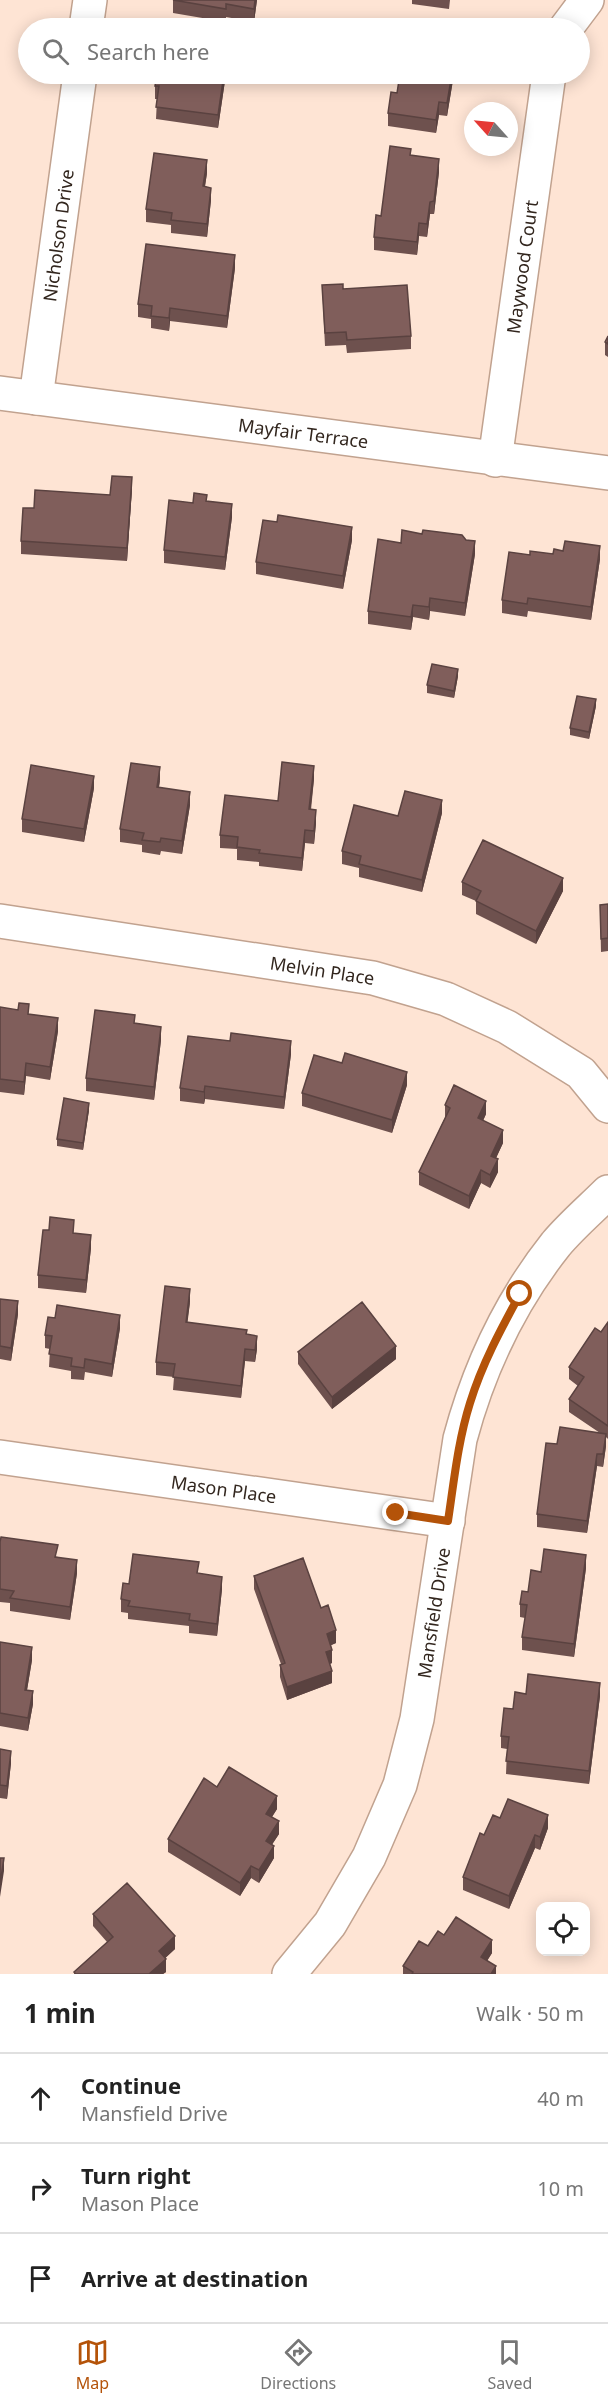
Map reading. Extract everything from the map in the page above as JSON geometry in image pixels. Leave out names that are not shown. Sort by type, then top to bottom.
[{"type":"street","points":[[87,18],[90,0]]},
{"type":"street","points":[[574,18],[587,0]]},
{"type":"street","name":"Nicholson Drive","points":[[36,398],[79,84]]},
{"type":"street","name":"Maywood Court","points":[[495,460],[548,84]]},
{"type":"street","name":"Mayfair Terrace","points":[[0,393],[495,460],[608,473]]},
{"type":"street","name":"Melvin Place","points":[[0,921],[373,978],[446,999],[507,1027],[580,1073],[608,1106]]},
{"type":"street","name":"Mansfield Drive","points":[[289,1974],[330,1924],[364,1866],[400,1785],[417,1719],[460,1440],[470,1402],[493,1343],[520,1294],[557,1243],[608,1192]]},
{"type":"street","name":"Mason Place","points":[[0,1457],[448,1521]]},
{"type":"building","points":[[173,0],[255,0],[254,9],[226,4],[226,9]]},
{"type":"building","points":[[155,84],[223,84],[218,115],[156,107],[159,86],[155,86]]},
{"type":"building","points":[[398,84],[450,84],[447,103],[439,102],[436,120],[388,113],[391,92],[397,93]]},
{"type":"building","points":[[390,146],[411,149],[410,155],[439,159],[434,201],[430,202],[427,224],[419,223],[417,242],[374,237],[376,215],[381,216]]},
{"type":"building","points":[[154,153],[207,160],[203,186],[211,188],[207,224],[171,220],[172,213],[146,209]]},
{"type":"building","points":[[146,244],[235,255],[227,316],[170,308],[169,318],[151,316],[152,306],[138,304]]},
{"type":"building","points":[[343,284],[343,289],[407,285],[411,336],[347,340],[346,332],[325,333],[322,285]]},
{"type":"building","points":[[112,476],[132,477],[127,548],[21,541],[23,508],[34,508],[35,490],[110,495]]},
{"type":"building","points":[[194,493],[207,495],[206,501],[232,504],[225,557],[164,550],[169,500],[193,503]]},
{"type":"building","points":[[278,515],[352,527],[343,576],[256,562],[263,520],[277,522]]},
{"type":"building","points":[[402,530],[422,534],[423,530],[462,535],[466,540],[475,541],[465,603],[430,598],[429,607],[413,605],[411,617],[368,611],[378,539],[401,543]]},
{"type":"building","points":[[565,541],[600,546],[591,607],[528,598],[527,604],[502,600],[509,552],[530,555],[530,551],[553,554],[554,549],[563,551]]},
{"type":"building","points":[[432,664],[458,669],[454,691],[427,685]]},
{"type":"building","points":[[577,696],[596,699],[589,732],[570,728]]},
{"type":"building","points":[[282,762],[314,766],[309,809],[316,810],[314,831],[305,830],[302,858],[259,853],[260,850],[237,847],[238,837],[220,835],[225,795],[278,801]]},
{"type":"building","points":[[131,763],[160,767],[157,787],[190,792],[182,841],[161,838],[160,842],[142,840],[144,833],[120,829]]},
{"type":"building","points":[[31,765],[94,776],[84,829],[22,819]]},
{"type":"building","points":[[405,791],[442,800],[422,880],[359,864],[361,856],[342,851],[354,805],[398,816]]},
{"type":"building","points":[[483,840],[563,878],[536,931],[476,901],[481,891],[462,882]]},
{"type":"building","points":[[608,904],[608,938],[601,939],[600,905]]},
{"type":"building","points":[[19,1003],[29,1004],[28,1014],[58,1018],[50,1067],[26,1063],[24,1082],[0,1079],[0,1007],[18,1010]]},
{"type":"building","points":[[95,1010],[135,1015],[134,1023],[161,1027],[154,1087],[86,1078]]},
{"type":"building","points":[[231,1033],[291,1041],[284,1097],[205,1086],[204,1092],[180,1088],[188,1036],[230,1041]]},
{"type":"building","points":[[345,1053],[407,1072],[392,1120],[302,1093],[314,1055],[342,1063]]},
{"type":"building","points":[[454,1085],[486,1101],[478,1118],[503,1130],[491,1156],[498,1159],[490,1175],[481,1170],[469,1196],[419,1172],[450,1108],[445,1105]]},
{"type":"building","points":[[64,1098],[89,1103],[83,1143],[57,1139]]},
{"type":"building","points":[[50,1217],[74,1220],[73,1233],[91,1235],[86,1280],[38,1275],[43,1230],[49,1230]]},
{"type":"building","points":[[165,1286],[190,1289],[186,1322],[247,1330],[246,1334],[257,1336],[255,1350],[245,1349],[241,1386],[173,1377],[175,1364],[156,1362]]},
{"type":"building","points":[[0,1299],[18,1301],[11,1348],[0,1346]]},
{"type":"building","points":[[362,1302],[396,1346],[332,1397],[298,1352]]},
{"type":"building","points":[[57,1305],[120,1315],[112,1364],[85,1359],[84,1368],[71,1366],[72,1358],[49,1354],[52,1336],[45,1335],[48,1317],[55,1318]]},
{"type":"building","points":[[608,1322],[608,1426],[569,1399],[584,1377],[569,1367],[595,1328],[601,1332]]},
{"type":"building","points":[[560,1427],[606,1434],[603,1454],[597,1454],[587,1521],[537,1514],[546,1443],[557,1444]]},
{"type":"building","points":[[1,1537],[58,1545],[55,1557],[77,1560],[70,1607],[10,1598],[14,1591],[0,1589]]},
{"type":"building","points":[[544,1549],[586,1555],[574,1644],[522,1637],[527,1605],[520,1604],[522,1591],[528,1592],[531,1570],[541,1572]]},
{"type":"building","points":[[133,1554],[199,1562],[197,1573],[222,1577],[217,1624],[189,1620],[190,1614],[128,1606],[130,1601],[121,1599],[123,1583],[129,1584]]},
{"type":"building","points":[[303,1558],[321,1608],[328,1605],[336,1630],[327,1634],[332,1650],[326,1652],[332,1671],[287,1687],[280,1665],[285,1663],[254,1576]]},
{"type":"building","points":[[0,1642],[32,1647],[25,1690],[33,1691],[28,1718],[0,1713]]},
{"type":"building","points":[[528,1674],[600,1683],[589,1771],[506,1761],[509,1737],[501,1736],[504,1708],[513,1709],[515,1692],[526,1694]]},
{"type":"building","points":[[0,1749],[11,1751],[7,1786],[0,1785]]},
{"type":"building","points":[[229,1767],[277,1796],[266,1814],[279,1821],[266,1841],[274,1846],[259,1870],[251,1866],[240,1883],[168,1839],[204,1778],[217,1787]]},
{"type":"building","points":[[508,1799],[548,1815],[540,1837],[535,1835],[509,1896],[463,1877],[480,1833],[484,1835],[493,1815],[500,1818]]},
{"type":"building","points":[[0,1858],[4,1858],[0,1884]]},
{"type":"building","points":[[127,1883],[175,1936],[159,1951],[166,1959],[149,1974],[76,1974],[74,1972],[113,1937],[93,1914]]},
{"type":"building","points":[[456,1917],[492,1940],[481,1957],[496,1966],[491,1974],[412,1974],[413,1972],[403,1966],[419,1941],[428,1946],[438,1931],[444,1935]]},
{"type":"route","points":[[396,1513],[448,1521],[460,1440],[470,1402],[493,1343],[520,1294]]}]
